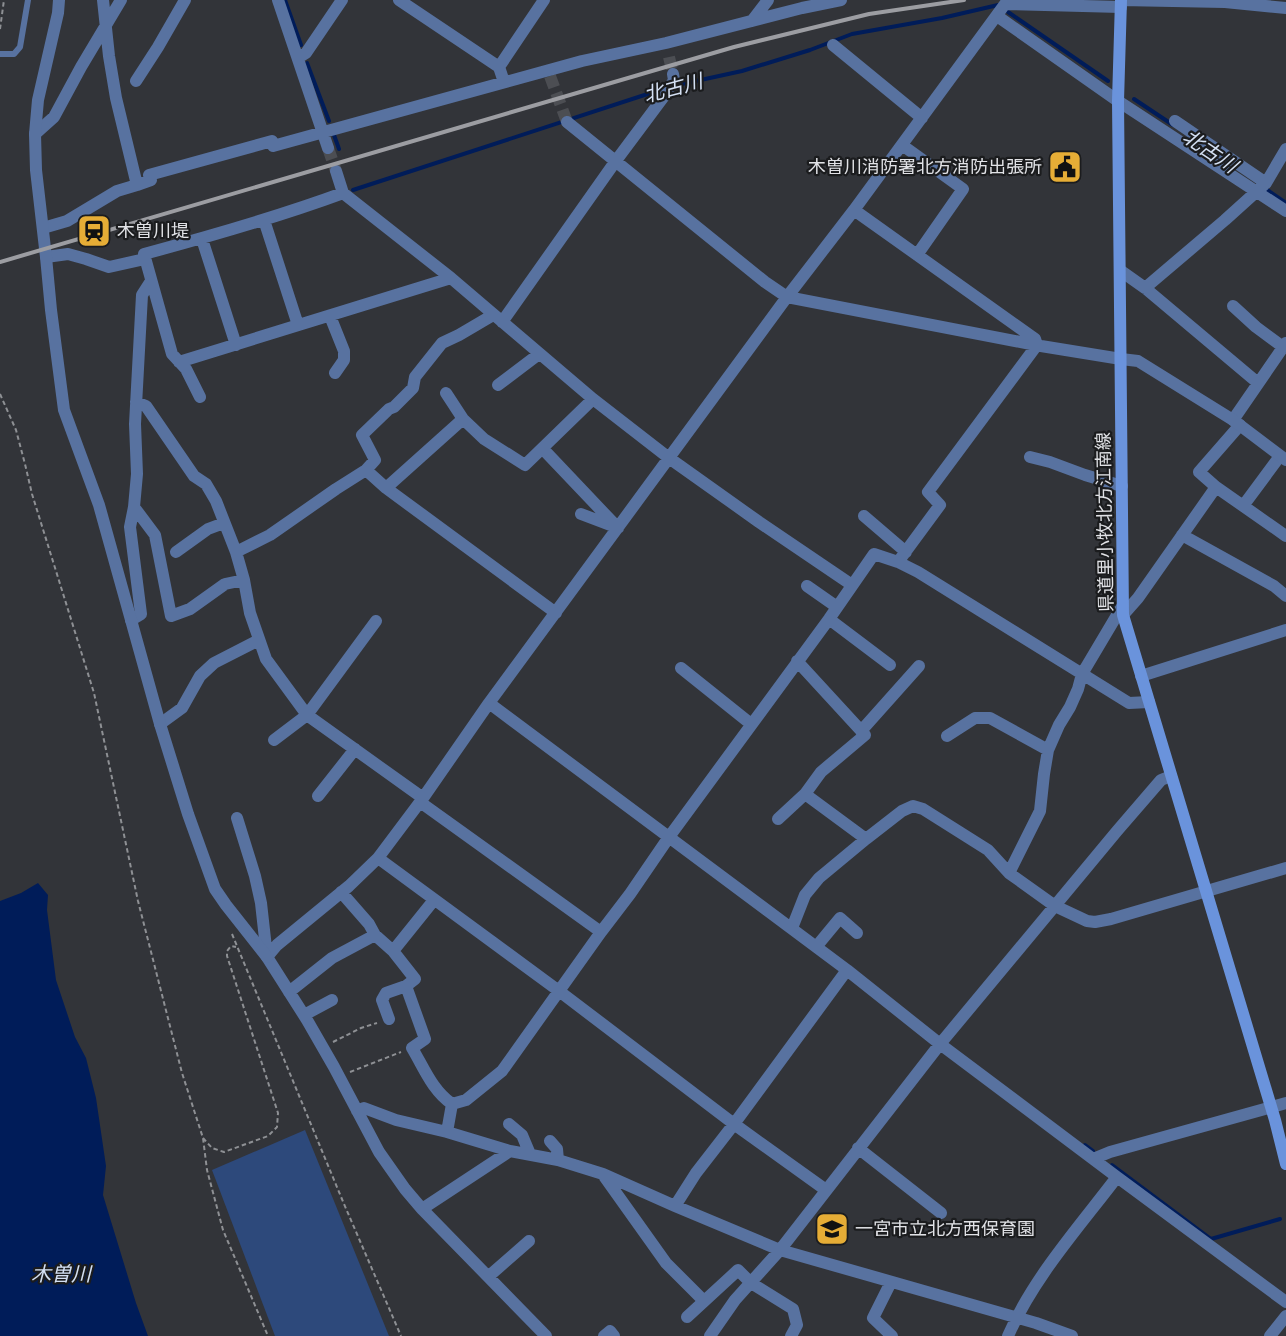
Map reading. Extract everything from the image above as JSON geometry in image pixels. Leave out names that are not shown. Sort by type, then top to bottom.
[{"type":"main road","name":"県道里小牧北方江南線","points":[[1121,3],[1118,101],[1123,610],[1286,1164]]},
{"type":"street","points":[[58,0],[58,13],[38,100],[35,134],[36,170],[64,410],[99,505],[160,724],[188,814],[215,889],[267,957],[304,1015],[379,1152],[405,1189],[546,1336]]},
{"type":"street","points":[[103,0],[116,98],[137,185]]},
{"type":"street","points":[[35,134],[54,117],[121,0]]},
{"type":"street","points":[[136,81],[185,0]]},
{"type":"street","points":[[278,0],[328,148]]},
{"type":"street","points":[[298,58],[306,53],[342,0]]},
{"type":"street","points":[[399,0],[499,67],[504,82]]},
{"type":"street","points":[[499,67],[544,0]]},
{"type":"street","points":[[752,21],[768,0]]},
{"type":"street","points":[[789,0],[802,8]]},
{"type":"street","points":[[43,228],[67,221],[117,191],[151,180],[149,175],[272,141],[273,146],[504,82],[549,73],[593,59],[842,0]]},
{"type":"street","points":[[267,957],[277,945],[378,858],[787,297],[854,210],[1005,4],[1224,2],[1286,8]]},
{"type":"street","points":[[996,16],[1118,101],[1261,186]]},
{"type":"street","points":[[666,43],[669,57]]},
{"type":"street","points":[[833,45],[921,118]]},
{"type":"street","points":[[236,552],[270,535],[366,470],[375,460],[362,435],[413,388],[415,377],[442,343],[497,319],[665,95],[673,77]]},
{"type":"street","points":[[1175,121],[1261,186],[1286,211]]},
{"type":"street","points":[[567,122],[765,282],[787,297],[1037,345],[1138,361],[1237,422],[1283,458],[1243,506]]},
{"type":"street","points":[[902,145],[963,189],[917,255]]},
{"type":"street","points":[[1145,288],[1261,186],[1286,149]]},
{"type":"street","points":[[336,171],[343,193],[451,278],[593,399],[669,458],[852,585]]},
{"type":"street","points":[[200,397],[186,369],[172,354],[144,255],[264,220],[343,193]]},
{"type":"street","points":[[854,210],[1035,339],[1037,345]]},
{"type":"street","points":[[264,220],[298,326]]},
{"type":"street","points":[[202,239],[236,345]]},
{"type":"street","points":[[46,257],[68,254],[109,267],[145,259]]},
{"type":"street","points":[[1121,271],[1145,288],[1258,383]]},
{"type":"street","points":[[179,362],[451,278]]},
{"type":"street","points":[[131,620],[141,614],[130,528],[137,474],[136,402],[142,296],[151,281]]},
{"type":"street","points":[[1233,306],[1256,327],[1285,345],[1258,383],[1237,422],[1199,472],[1216,488],[1286,536]]},
{"type":"street","points":[[330,316],[344,351],[344,360],[334,373]]},
{"type":"street","points":[[898,562],[940,505],[927,492],[1037,345]]},
{"type":"street","points":[[498,385],[539,354]]},
{"type":"street","points":[[446,393],[463,419],[484,439],[525,465],[593,399]]},
{"type":"street","points":[[136,402],[146,406],[194,476],[206,484],[216,501],[236,552],[250,613],[266,659],[307,715],[601,932]]},
{"type":"street","points":[[386,488],[463,419]]},
{"type":"street","points":[[543,449],[618,528]]},
{"type":"street","points":[[1030,458],[1050,462],[1122,486]]},
{"type":"street","points":[[366,470],[386,488],[556,613]]},
{"type":"street","points":[[1009,873],[1040,811],[1048,750],[1070,707],[1082,674],[1123,610],[1138,597],[1216,488]]},
{"type":"street","points":[[134,507],[155,535],[171,616],[190,609],[225,584],[244,580]]},
{"type":"street","points":[[581,514],[618,528]]},
{"type":"street","points":[[864,516],[906,552]]},
{"type":"street","points":[[176,552],[208,529],[224,523]]},
{"type":"street","points":[[1182,535],[1274,586],[1286,596]]},
{"type":"street","points":[[405,986],[425,1039],[412,1048],[434,1088],[443,1098],[452,1104],[466,1100],[502,1071],[874,554],[918,572],[1129,703],[1149,702]]},
{"type":"street","points":[[807,586],[837,607]]},
{"type":"street","points":[[829,619],[890,665]]},
{"type":"street","points":[[274,740],[307,715],[376,621]]},
{"type":"street","points":[[1141,676],[1286,630]]},
{"type":"street","points":[[160,724],[182,708],[200,676],[214,663],[259,640]]},
{"type":"street","points":[[778,819],[805,794],[820,772],[865,735],[797,661]]},
{"type":"street","points":[[861,730],[919,666]]},
{"type":"street","points":[[681,668],[752,724]]},
{"type":"street","points":[[489,703],[792,928],[940,1044],[1286,1302]]},
{"type":"street","points":[[947,736],[975,718],[990,718],[1048,750]]},
{"type":"street","points":[[318,796],[355,749]]},
{"type":"street","points":[[710,1336],[735,1300],[780,1250],[940,1044],[1161,780],[1171,776]]},
{"type":"street","points":[[805,794],[866,839]]},
{"type":"street","points":[[792,928],[804,895],[819,878],[902,811],[913,806],[923,809],[988,850],[1009,873],[1055,906],[1086,921],[1111,919],[1286,868]]},
{"type":"street","points":[[237,818],[261,903],[267,957]]},
{"type":"street","points":[[378,858],[826,1190]]},
{"type":"street","points":[[341,892],[369,924],[375,935],[393,951],[416,978],[405,986],[386,993],[382,1000],[389,1019]]},
{"type":"street","points":[[393,951],[434,900]]},
{"type":"street","points":[[816,947],[840,918],[857,933]]},
{"type":"street","points":[[289,992],[332,958],[375,935]]},
{"type":"street","points":[[675,1206],[696,1173],[847,970]]},
{"type":"street","points":[[304,1015],[332,1000]]},
{"type":"street","points":[[1093,1159],[1110,1152],[1286,1103]]},
{"type":"street","points":[[447,1132],[452,1104]]},
{"type":"street","points":[[357,1111],[364,1108],[396,1120],[447,1132],[510,1151],[558,1160],[603,1174],[780,1250],[1016,1317],[1072,1336]]},
{"type":"street","points":[[509,1124],[522,1135],[530,1154]]},
{"type":"street","points":[[550,1141],[557,1149],[558,1160]]},
{"type":"street","points":[[858,1148],[941,1214]]},
{"type":"street","points":[[422,1209],[510,1151]]},
{"type":"street","points":[[603,1174],[666,1263],[704,1301]]},
{"type":"street","points":[[1008,1336],[1035,1284],[1118,1177]]},
{"type":"street","points":[[489,1276],[529,1241]]},
{"type":"street","points":[[687,1317],[738,1270],[751,1283],[793,1309],[797,1325],[791,1336]]},
{"type":"street","points":[[891,1282],[873,1318],[892,1336]]},
{"type":"street","points":[[1270,1336],[1286,1316]]},
{"type":"street","points":[[604,1336],[610,1331],[614,1336]]},
{"type":"lane","points":[[0,54],[14,54],[20,47],[28,0]]},
{"type":"path","points":[[0,29],[4,0]]},
{"type":"path","points":[[0,394],[16,430],[32,494],[94,693],[138,901],[182,1073],[202,1138],[207,1170],[223,1230],[268,1336]]},
{"type":"path","points":[[236,919],[231,925],[232,934],[401,1336]]},
{"type":"path","points":[[202,1138],[212,1148],[224,1152],[268,1136],[277,1127],[278,1113],[227,956],[227,951],[231,946],[235,946],[239,951]]},
{"type":"path","points":[[322,1047],[361,1028],[389,1019]]},
{"type":"path","points":[[339,1077],[412,1048]]},
{"type":"shaded area","points":[[305,1130],[389,1336],[275,1336],[212,1170]]},
{"type":"water","name":"木曽川","points":[[38,883],[48,895],[47,910],[56,980],[75,1037],[86,1058],[96,1098],[106,1166],[103,1195],[148,1336],[0,1336],[0,901]]},
{"type":"waterway","points":[[285,0],[301,45]]},
{"type":"waterway","name":"北古川","points":[[673,86],[742,71],[852,34],[942,18],[998,5]]},
{"type":"waterway","name":"北古川","points":[[1008,12],[1108,81]]},
{"type":"waterway","points":[[307,63],[329,121]]},
{"type":"waterway","name":"北古川","points":[[353,190],[666,88]]},
{"type":"waterway","name":"北古川","points":[[1134,99],[1173,125]]},
{"type":"waterway","points":[[334,135],[339,149]]},
{"type":"waterway","name":"北古川","points":[[1263,187],[1286,203]]},
{"type":"waterway","points":[[1085,1145],[1093,1151]]},
{"type":"waterway","points":[[1112,1165],[1211,1239],[1280,1219]]},
{"type":"tunnel","points":[[669,57],[673,74]]},
{"type":"tunnel","points":[[550,76],[567,122]]},
{"type":"tunnel","points":[[328,148],[336,171]]},
{"type":"railway","points":[[0,262],[734,47],[869,14],[964,0]]},
{"type":"place","name":"木曽川消防署北方消防出張所","points":[[1065,167]]},
{"type":"place","name":"木曽川堤","points":[[94,231]]},
{"type":"place","name":"一宮市立北方西保育園","points":[[832,1229]]}]
